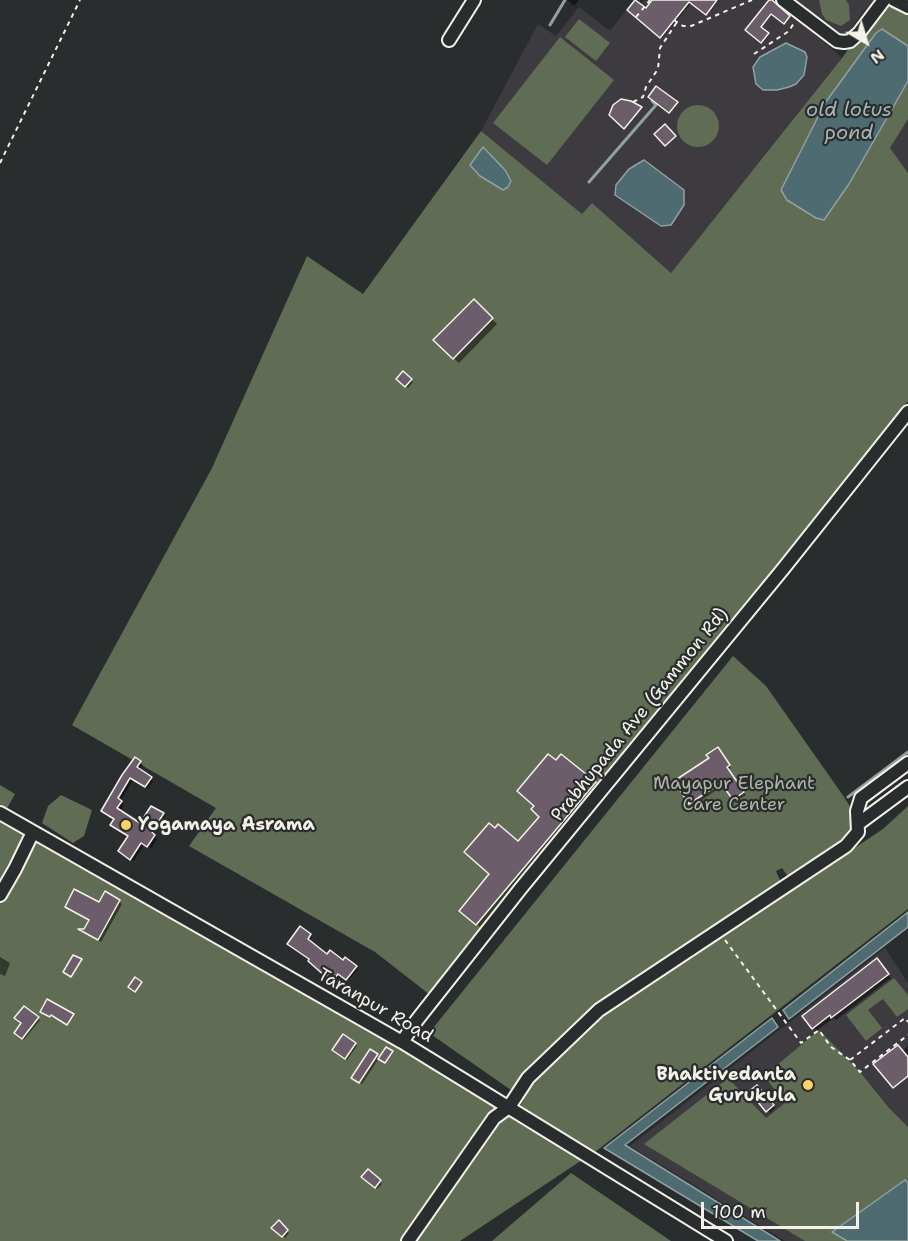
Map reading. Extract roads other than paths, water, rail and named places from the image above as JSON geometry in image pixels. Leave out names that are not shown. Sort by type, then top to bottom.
[{"type":"street","points":[[449,40],[474,0]]},
{"type":"street","points":[[783,0],[837,41],[844,42],[850,41],[859,33],[884,0]]},
{"type":"street","points":[[894,0],[908,7]]},
{"type":"street","name":"Prabhupada Ave (Gammon Rd)","points":[[402,1042],[514,897],[783,569],[908,411]]},
{"type":"street","points":[[408,1241],[494,1118],[509,1107],[528,1078],[599,1010],[846,846],[858,832],[857,811],[861,798],[908,763]]},
{"type":"street","points":[[858,824],[908,786]]},
{"type":"street","name":"Taranpur Road","points":[[0,813],[402,1042],[726,1241]]},
{"type":"street","points":[[0,895],[33,831]]},
{"type":"water","name":"old lotus pond","points":[[882,29],[908,46],[908,81],[849,184],[824,220],[816,218],[787,200],[781,190],[825,103],[876,33]]},
{"type":"water","points":[[786,43],[805,52],[807,57],[804,75],[796,84],[789,87],[763,90],[756,84],[753,67],[760,57]]},
{"type":"water","points":[[483,147],[505,170],[511,181],[503,190],[480,176],[470,165]]},
{"type":"water","points":[[644,160],[684,190],[684,205],[671,225],[661,226],[615,195],[616,185],[629,169]]},
{"type":"water","points":[[908,912],[908,927],[789,1019],[783,1010]]},
{"type":"water","points":[[772,1018],[778,1027],[625,1145],[780,1241],[758,1241],[604,1148]]},
{"type":"water","points":[[905,1180],[908,1183],[908,1241],[847,1241],[832,1232]]},
{"type":"waterway","points":[[550,25],[565,0]]},
{"type":"waterway","points":[[589,182],[656,105],[653,100]]},
{"type":"waterway","points":[[848,797],[908,752]]},
{"type":"place","name":"Yogamaya Asrama","points":[[126,825]]},
{"type":"place","name":"Bhaktivedanta Gurukula","points":[[808,1085]]},
{"type":"park label","name":"Mayapur Elephant Care Center","points":[[734,794]]}]
